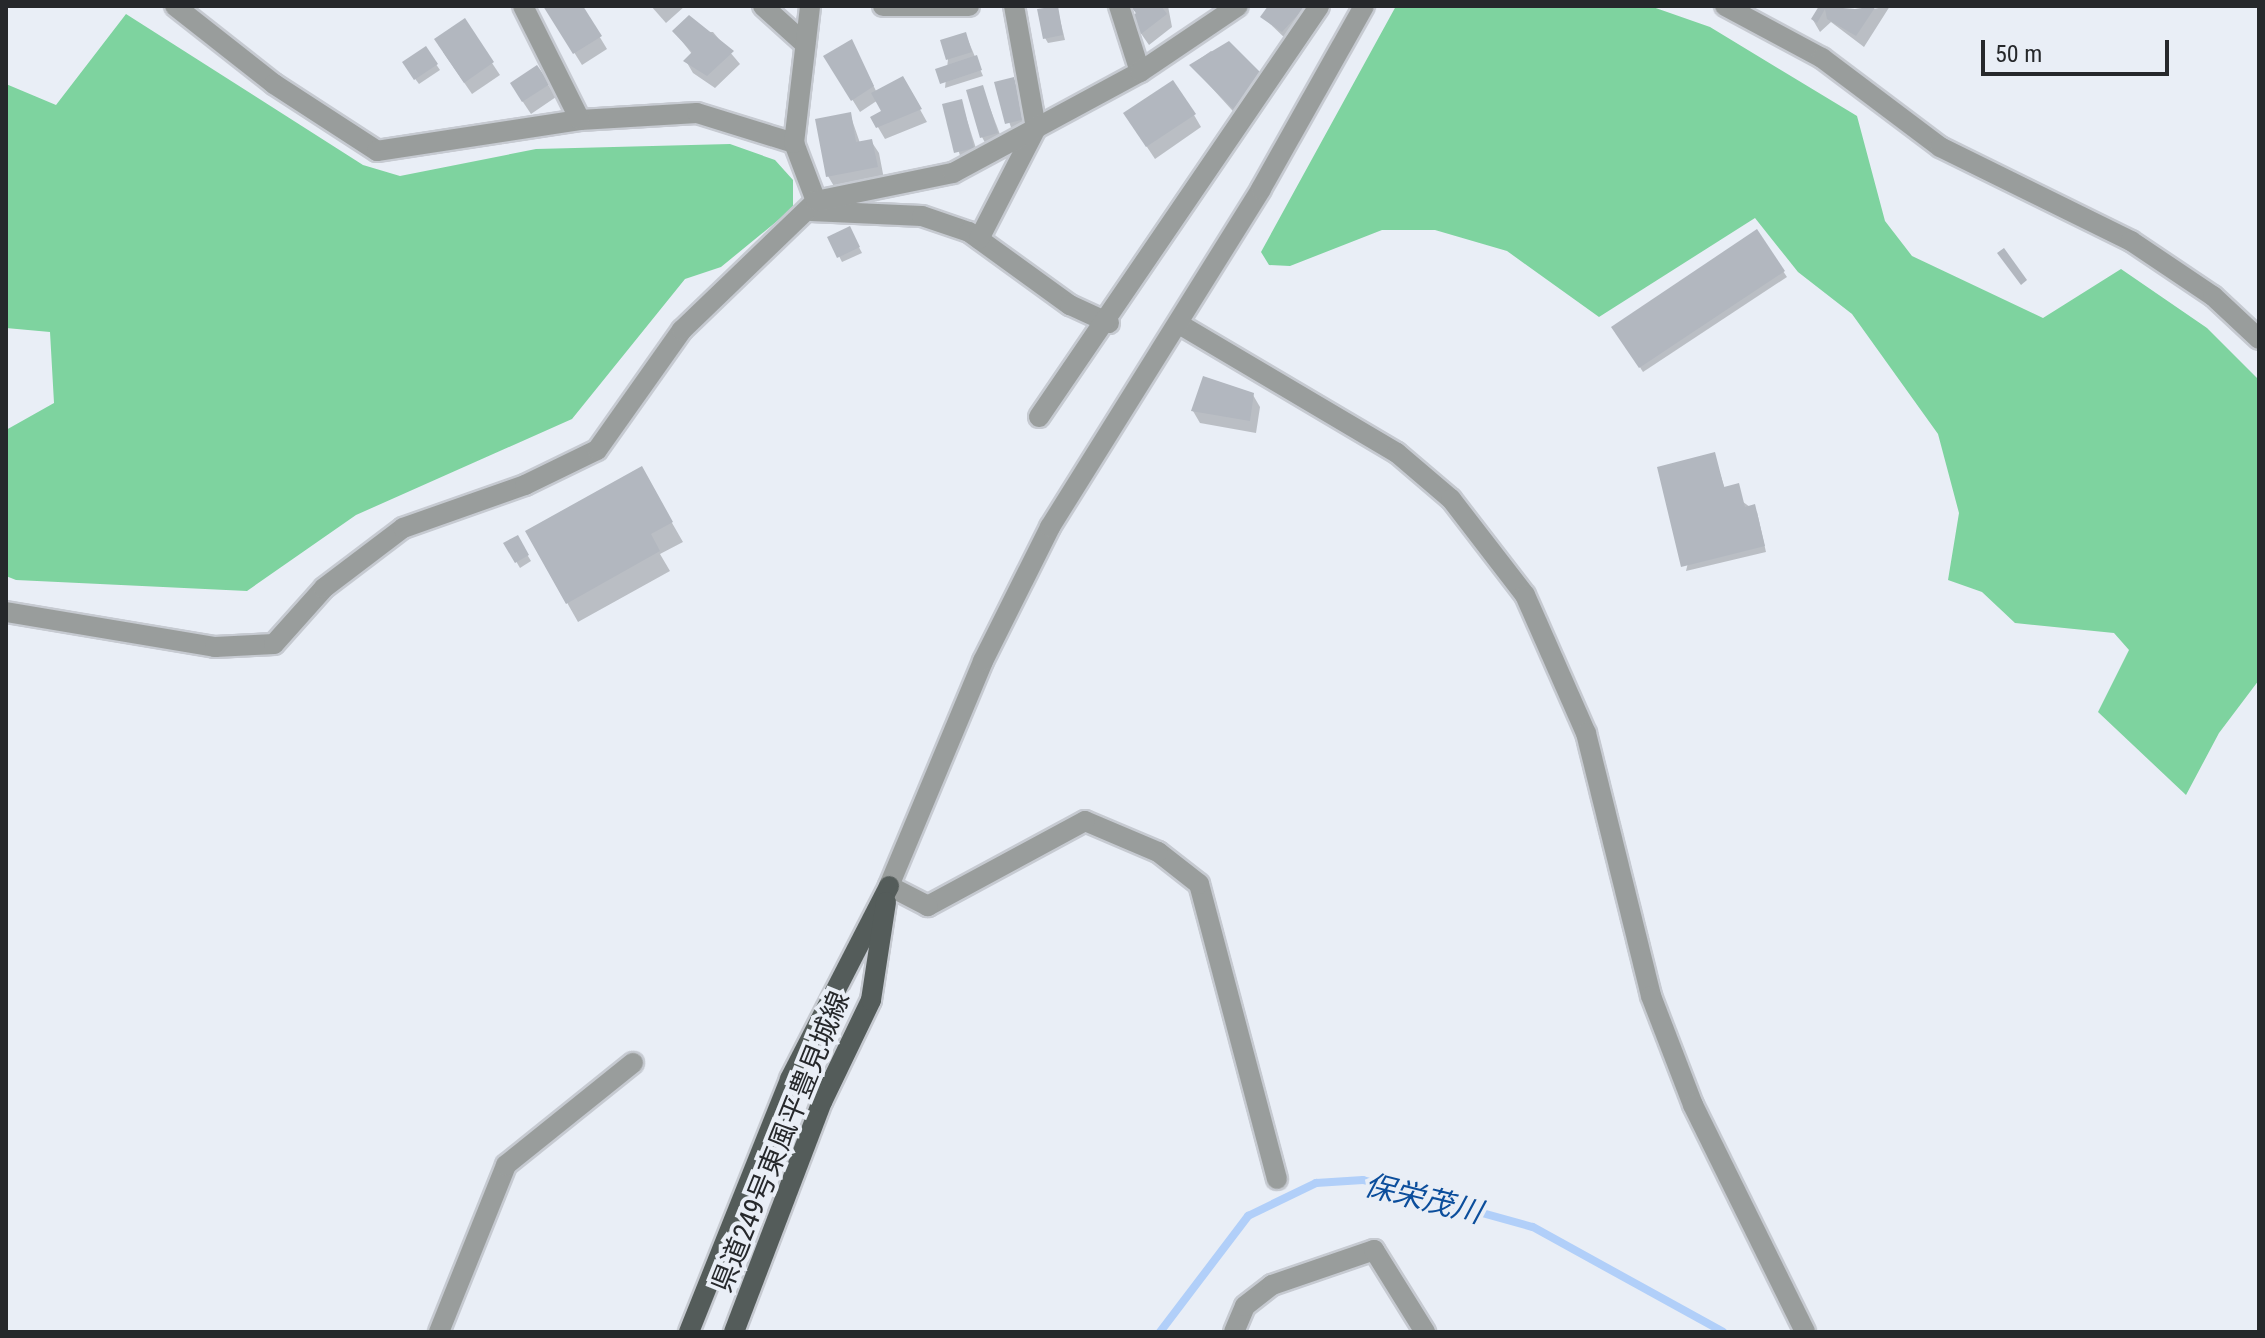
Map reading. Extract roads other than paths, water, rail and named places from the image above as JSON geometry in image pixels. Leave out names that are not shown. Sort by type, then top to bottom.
[{"type":"main road","name":"県道249号東風平豊見城線","points":[[689,1332],[790,1079],[889,886]]},
{"type":"main road","name":"県道249号東風平豊見城線","points":[[734,1332],[822,1102],[871,1000],[889,886]]},
{"type":"street","points":[[175,6],[377,151],[580,120],[697,113],[794,143]]},
{"type":"street","points":[[523,6],[580,120]]},
{"type":"street","points":[[763,6],[805,44]]},
{"type":"street","points":[[810,6],[794,143],[814,206]]},
{"type":"street","points":[[883,6],[969,6]]},
{"type":"street","points":[[979,239],[1036,128],[1014,6]]},
{"type":"street","points":[[1119,6],[1140,72]]},
{"type":"street","points":[[6,612],[215,647],[274,644],[324,588],[403,528],[525,485],[597,450],[682,330],[814,206],[953,173],[1140,72],[1210,15],[1238,6]]},
{"type":"street","points":[[1039,417],[1109,323],[1319,6]]},
{"type":"street","points":[[1277,1179],[1199,884],[1158,852],[1085,821],[928,906],[889,886],[1018,586],[1179,324],[1364,6]]},
{"type":"street","points":[[1725,6],[1822,58],[1940,147],[2139,246],[2259,339]]},
{"type":"street","points":[[814,206],[922,216],[979,239],[1070,305],[1109,323]]},
{"type":"street","points":[[1179,324],[1397,453],[1451,499],[1525,595],[1586,733],[1651,996],[1693,1105],[1805,1332]]},
{"type":"street","points":[[439,1332],[506,1165],[633,1063]]},
{"type":"street","points":[[1234,1332],[1245,1306],[1272,1285],[1374,1250],[1425,1332]]},
{"type":"waterway","name":"保栄茂川","points":[[1160,1332],[1248,1216],[1316,1183],[1363,1180],[1533,1227],[1723,1332]]}]
